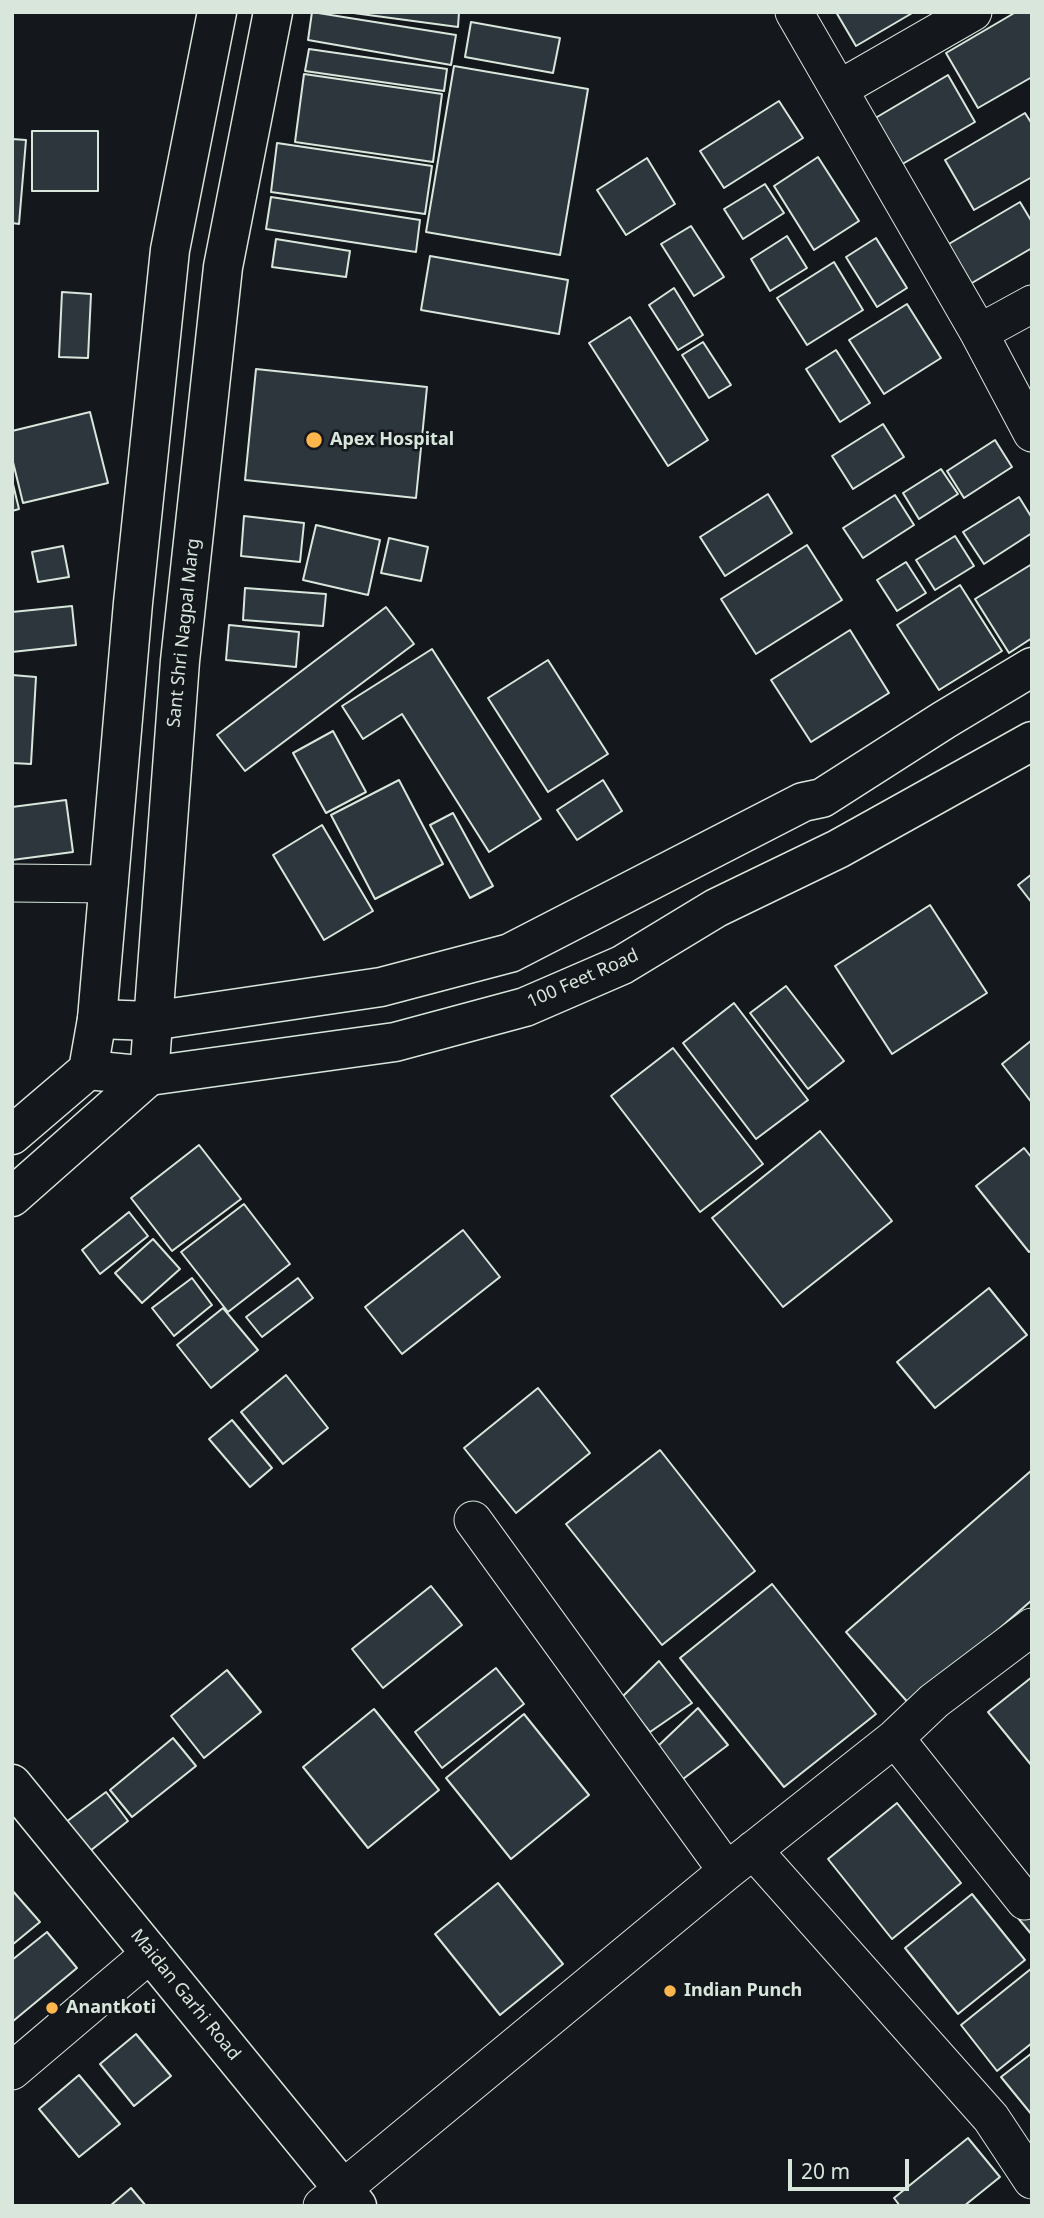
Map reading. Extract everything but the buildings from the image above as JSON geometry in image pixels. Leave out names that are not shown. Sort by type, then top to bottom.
[{"type":"street","points":[[12,1135],[88,1070],[97,1019],[133,603],[170,250],[217,12]]},
{"type":"street","name":"Sant Shri Nagpal Marg","points":[[149,1076],[151,1021],[180,661],[223,267],[273,12]]},
{"type":"street","points":[[794,12],[979,333],[1032,433]]},
{"type":"street","points":[[839,89],[973,12]]},
{"type":"street","points":[[979,333],[1032,304]]},
{"type":"street","points":[[97,1019],[151,1021],[381,987],[510,953],[803,802],[822,799],[1032,667]]},
{"type":"street","name":"100 Feet Road","points":[[88,1070],[149,1076],[395,1042],[525,1007],[622,965],[716,908],[838,849],[1032,741]]},
{"type":"street","points":[[12,883],[108,884]]},
{"type":"street","points":[[12,1198],[149,1076]]},
{"type":"street","points":[[472,1520],[740,1861],[991,2119],[1032,2180]]},
{"type":"street","points":[[341,2200],[740,1861],[895,1738],[934,1701],[1032,1626]]},
{"type":"street","points":[[895,1738],[1026,1900]]},
{"type":"street","name":"Maidan Garhi Road","points":[[12,1784],[151,1953],[341,2200]]},
{"type":"street","points":[[12,2071],[151,1953]]},
{"type":"place","name":"Apex Hospital","points":[[314,440]]},
{"type":"place","name":"Indian Punch","points":[[670,1991]]},
{"type":"place","name":"Anantkoti","points":[[52,2008]]}]
